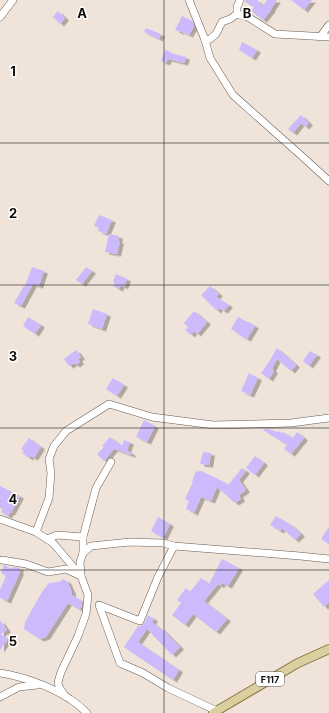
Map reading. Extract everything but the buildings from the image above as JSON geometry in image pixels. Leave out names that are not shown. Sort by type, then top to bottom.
[{"type":"main road","name":"F117","points":[[215,712],[298,663],[329,649]]},
{"type":"street","points":[[0,17],[13,0]]},
{"type":"street","points":[[189,0],[205,40],[210,58],[233,95],[329,181]]},
{"type":"street","points":[[237,14],[237,7],[240,0]]},
{"type":"street","points":[[205,40],[210,39],[216,34],[222,22],[237,14]]},
{"type":"street","points":[[237,14],[248,17],[275,34],[329,37]]},
{"type":"street","points":[[320,37],[329,25]]},
{"type":"street","points":[[36,532],[49,498],[51,473],[49,459],[54,446],[66,431],[109,404],[152,416],[213,425],[291,423],[329,418]]},
{"type":"street","points":[[65,696],[59,687],[58,682],[86,614],[88,595],[81,576],[80,562],[83,552],[83,538],[96,488],[111,462]]},
{"type":"street","points":[[0,519],[36,532],[53,543],[81,576]]},
{"type":"street","points":[[47,539],[57,535],[83,538]]},
{"type":"street","points":[[83,552],[91,546],[130,542],[163,543],[174,546],[329,559]]},
{"type":"street","points":[[88,595],[99,605],[140,620],[158,577],[174,546]]},
{"type":"street","points":[[1,561],[26,564],[48,572],[66,569],[81,576]]},
{"type":"street","points":[[99,605],[120,663],[143,673],[168,688],[200,702],[215,712]]},
{"type":"street","points":[[0,672],[47,686],[71,699],[87,713]]},
{"type":"street","points":[[0,697],[19,687],[41,684]]}]
